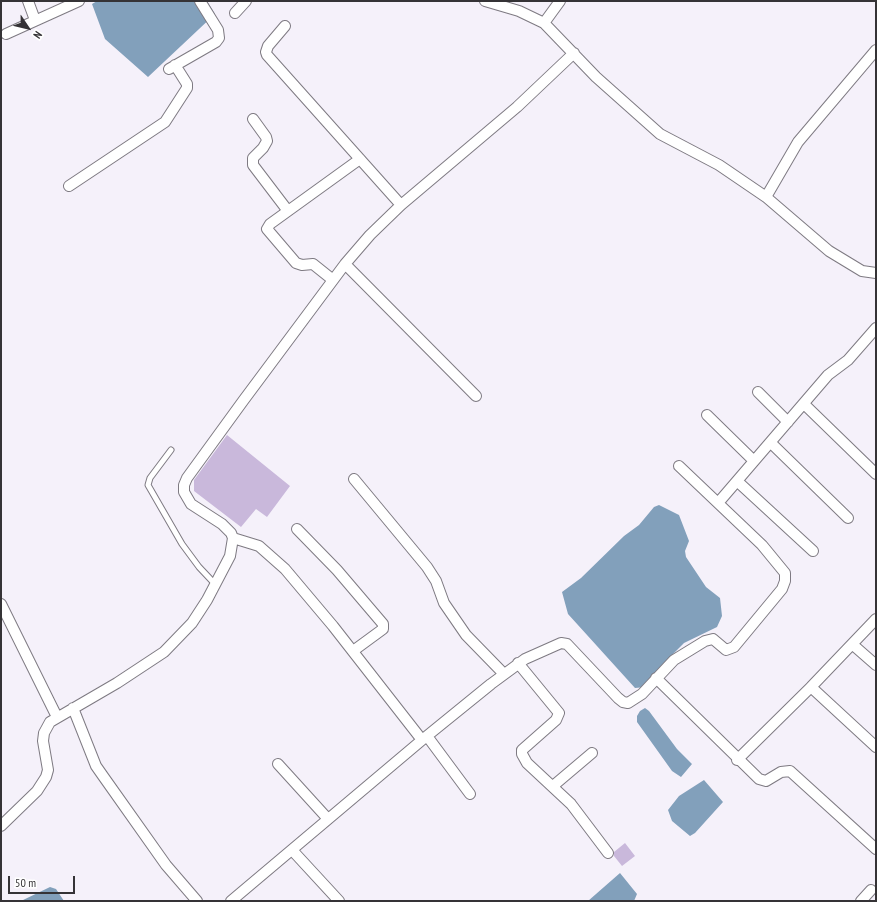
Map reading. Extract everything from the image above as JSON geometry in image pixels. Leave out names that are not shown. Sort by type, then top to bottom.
[{"type":"street","points":[[28,1],[35,20]]},
{"type":"street","points":[[6,34],[79,1]]},
{"type":"street","points":[[69,186],[165,122],[187,88],[187,84],[172,67],[216,42],[219,38],[218,30],[200,1]]},
{"type":"street","points":[[235,13],[246,1]]},
{"type":"street","points":[[485,1],[519,11],[544,23],[596,77],[660,134],[719,164],[766,198],[828,251],[862,271],[876,273]]},
{"type":"street","points":[[544,23],[560,1]]},
{"type":"street","points":[[285,26],[268,46],[266,52],[267,55],[401,205]]},
{"type":"street","points":[[766,198],[798,142],[876,50]]},
{"type":"street","points":[[1,826],[37,791],[46,777],[48,770],[43,741],[46,726],[57,716],[117,684],[164,652],[192,623],[215,585],[230,556],[232,538],[231,533],[222,524],[191,504],[184,492],[184,485],[187,478],[333,280],[370,235],[401,205],[487,134],[574,53]]},
{"type":"street","points":[[253,119],[266,137],[267,141],[263,148],[253,158],[253,165],[288,211]]},
{"type":"street","points":[[333,280],[313,264],[296,264],[268,232],[267,226],[360,159]]},
{"type":"street","points":[[345,264],[476,396]]},
{"type":"street","points":[[718,503],[828,375],[848,360],[876,328]]},
{"type":"street","points":[[758,392],[788,422]]},
{"type":"street","points":[[804,404],[876,474]]},
{"type":"street","points":[[707,415],[754,461]]},
{"type":"street","points":[[771,443],[848,518]]},
{"type":"street","points":[[231,901],[425,738],[504,674],[525,659],[561,643],[567,644],[618,698],[623,702],[628,703],[642,694],[674,660],[710,639],[713,639],[726,650],[734,647],[782,589],[785,581],[785,573],[781,566],[762,545],[679,466]]},
{"type":"street","points":[[354,479],[427,567],[436,581],[447,608],[466,635],[504,674]]},
{"type":"street","points":[[737,481],[813,551]]},
{"type":"street","points":[[297,529],[337,570],[383,624],[383,629],[353,651]]},
{"type":"street","points":[[232,538],[259,546],[270,555],[302,588],[470,794]]},
{"type":"street","points":[[1,604],[57,716]]},
{"type":"street","points":[[737,760],[810,688],[876,619]]},
{"type":"street","points":[[852,644],[876,665]]},
{"type":"street","points":[[518,663],[559,713],[556,720],[522,750],[522,754],[527,763],[571,804],[608,853]]},
{"type":"street","points":[[656,678],[737,760],[763,781],[770,779],[786,770],[790,771],[876,849]]},
{"type":"street","points":[[810,688],[876,747]]},
{"type":"street","points":[[73,708],[96,766],[166,865],[197,901]]},
{"type":"street","points":[[553,786],[592,753]]},
{"type":"street","points":[[278,764],[328,819]]},
{"type":"street","points":[[292,850],[339,901]]},
{"type":"street","points":[[861,901],[871,890]]},
{"type":"lane","points":[[171,450],[150,478],[148,485],[182,544],[198,567],[215,585]]},
{"type":"water","points":[[97,1],[207,1],[215,14],[148,77],[105,39],[92,4]]},
{"type":"water","points":[[659,505],[679,515],[689,541],[685,551],[686,557],[706,587],[720,598],[722,616],[717,627],[684,643],[671,656],[646,687],[635,688],[568,614],[562,592],[581,578],[624,536],[639,525],[654,507]]},
{"type":"water","points":[[645,708],[649,711],[677,749],[692,764],[681,777],[672,771],[637,722],[637,716],[640,711]]},
{"type":"water","points":[[704,780],[723,802],[695,833],[690,836],[672,821],[668,810],[679,796]]},
{"type":"water","points":[[620,873],[637,894],[634,901],[588,901]]},
{"type":"water","points":[[50,887],[56,889],[64,901],[21,901]]},
{"type":"building","points":[[227,435],[290,486],[267,517],[256,509],[241,527],[194,491],[194,480]]},
{"type":"building","points":[[625,843],[635,856],[622,866],[614,856],[614,852]]}]
